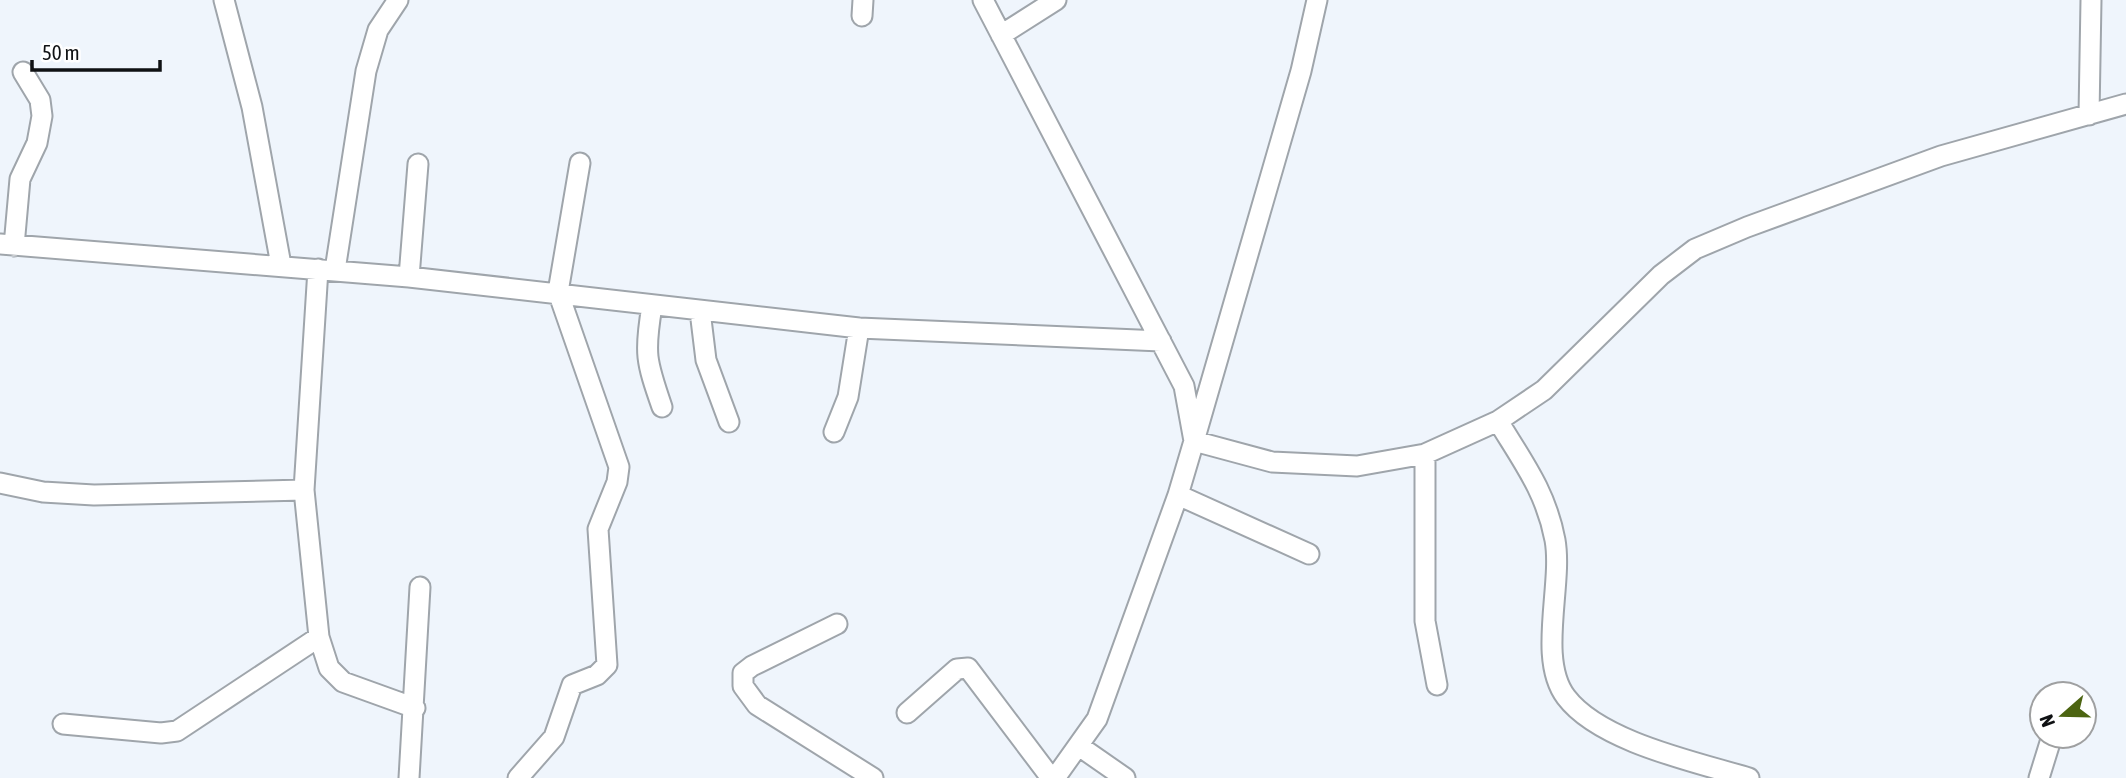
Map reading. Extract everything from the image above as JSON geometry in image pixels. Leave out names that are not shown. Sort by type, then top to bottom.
[{"type":"street","points":[[224,0],[252,107],[281,265]]},
{"type":"street","points":[[398,0],[378,30],[366,71],[326,269],[304,490],[319,637],[329,668],[344,682],[415,708]]},
{"type":"street","points":[[983,0],[1184,386],[1194,441]]},
{"type":"street","points":[[1001,35],[1056,0]]},
{"type":"street","points":[[907,713],[961,666],[968,668],[1053,778],[1097,719],[1178,495],[1301,71],[1317,0]]},
{"type":"street","points":[[2089,115],[2091,0]]},
{"type":"street","points":[[23,72],[40,100],[43,116],[37,143],[20,179],[7,245],[409,277],[859,328],[1161,341]]},
{"type":"street","points":[[1194,441],[1272,462],[1357,466],[1425,454],[1499,421],[1544,390],[1661,275],[1695,249],[1747,227],[1941,156],[2126,104]]},
{"type":"street","points":[[518,778],[554,737],[572,685],[597,674],[607,664],[598,529],[617,482],[618,467],[558,292],[580,163]]},
{"type":"street","points":[[409,277],[418,164]]},
{"type":"street","points":[[652,306],[645,346],[647,361],[662,407]]},
{"type":"street","points":[[700,311],[706,360],[729,422]]},
{"type":"street","points":[[834,432],[848,397],[859,328]]},
{"type":"street","points":[[1499,421],[1546,502],[1555,544],[1553,671],[1566,697],[1621,738],[1749,778]]},
{"type":"street","points":[[1425,454],[1425,621],[1437,685]]},
{"type":"street","points":[[0,483],[43,492],[94,495],[304,490]]},
{"type":"street","points":[[1178,495],[1309,554]]},
{"type":"street","points":[[409,778],[415,708],[419,587]]},
{"type":"street","points":[[838,624],[752,666],[743,673],[743,686],[757,705],[873,778]]},
{"type":"street","points":[[63,724],[161,733],[177,731],[319,637]]},
{"type":"street","points":[[1079,746],[1125,778]]},
{"type":"street","points":[[2039,778],[2048,750]]}]
